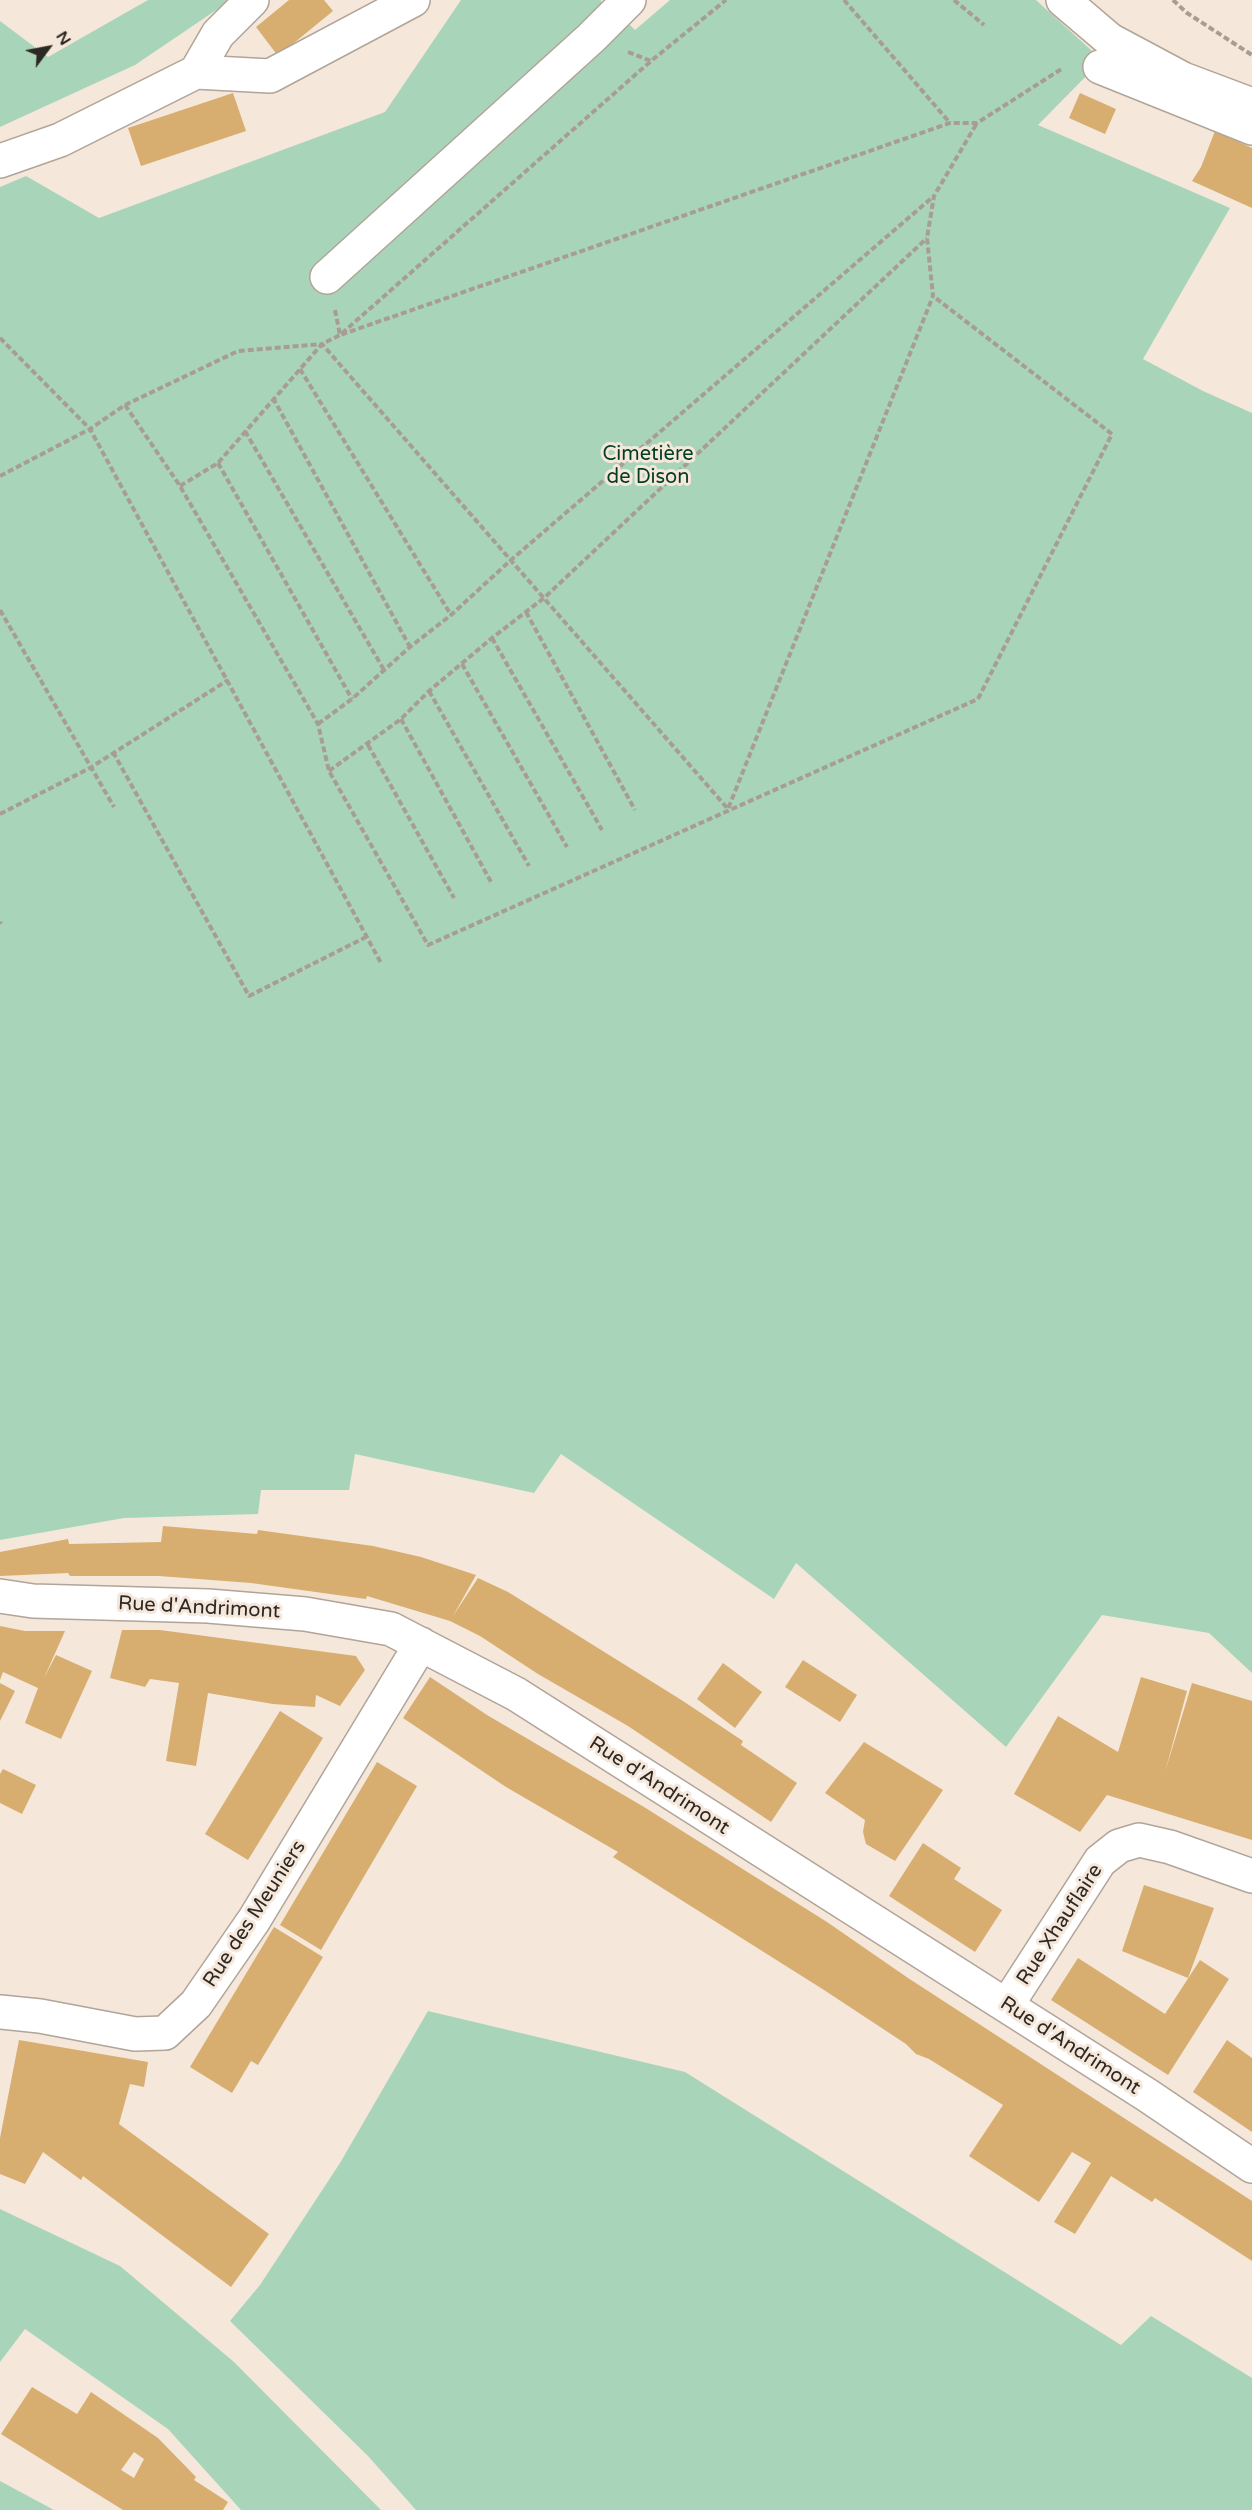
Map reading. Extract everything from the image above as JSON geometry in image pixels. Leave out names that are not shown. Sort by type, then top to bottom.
[{"type":"street","points":[[196,72],[218,34],[252,0]]},
{"type":"street","points":[[0,161],[60,140],[196,72],[270,76],[413,0]]},
{"type":"street","points":[[327,277],[591,38],[629,0]]},
{"type":"street","points":[[1063,0],[1110,40],[1183,79],[1252,105]]},
{"type":"street","points":[[1100,67],[1252,128]]},
{"type":"street","name":"Rue d'Andrimont","points":[[0,1596],[33,1600],[208,1606],[305,1614],[391,1629],[516,1694],[1007,2006],[1252,2166]]},
{"type":"street","name":"Rue des Meuniers","points":[[0,2012],[40,2016],[135,2034],[165,2033],[196,2004],[254,1920],[421,1644]]},
{"type":"street","name":"Rue Xhauflaire","points":[[1007,2006],[1100,1861],[1119,1846],[1139,1840],[1170,1847],[1252,1876]]},
{"type":"path","points":[[340,335],[651,61],[726,0]]},
{"type":"path","points":[[844,0],[950,123]]},
{"type":"path","points":[[954,0],[984,25]]},
{"type":"path","points":[[1173,0],[1187,13],[1252,55]]},
{"type":"path","points":[[318,724],[352,699],[410,647],[452,615],[511,560],[934,196],[977,123],[1082,57],[1100,67]]},
{"type":"path","points":[[0,476],[90,429],[125,405],[238,351],[322,344],[340,335],[950,123],[977,123]]},
{"type":"path","points":[[728,809],[933,296],[927,238],[934,196]]},
{"type":"path","points":[[329,771],[401,719],[429,691],[544,598],[927,238]]},
{"type":"path","points":[[327,277],[340,335]]},
{"type":"path","points":[[125,405],[180,486],[318,724],[329,771],[428,945],[978,699],[1112,434],[933,296]]},
{"type":"path","points":[[0,338],[90,429],[381,963]]},
{"type":"path","points":[[322,344],[728,809]]},
{"type":"path","points":[[180,486],[218,463],[322,344]]},
{"type":"path","points":[[300,369],[452,615]]},
{"type":"path","points":[[273,398],[410,647]]},
{"type":"path","points":[[245,431],[384,670]]},
{"type":"path","points":[[218,463],[352,699]]},
{"type":"path","points":[[0,610],[114,807]]},
{"type":"path","points":[[526,612],[635,810]]},
{"type":"path","points":[[492,638],[602,830]]},
{"type":"path","points":[[462,664],[567,847]]},
{"type":"path","points":[[0,814],[90,768],[228,680]]},
{"type":"path","points":[[429,691],[529,866]]},
{"type":"path","points":[[401,719],[491,882]]},
{"type":"path","points":[[368,745],[454,898]]},
{"type":"path","points":[[113,752],[249,996],[366,937]]},
{"type":"green space","points":[[148,0],[231,0],[135,65],[0,127],[0,21],[48,57]]},
{"type":"green space","name":"Cimetière de Dison","points":[[461,0],[601,0],[601,8],[619,14],[635,30],[670,0],[1036,0],[1102,60],[1038,125],[1230,208],[1143,359],[1203,391],[1252,413],[1252,1673],[1209,1633],[1102,1615],[1006,1747],[796,1563],[774,1599],[561,1454],[534,1493],[355,1454],[349,1490],[261,1490],[258,1514],[124,1518],[0,1540],[0,187],[26,176],[99,218],[385,112]]},
{"type":"green space","points":[[428,2011],[685,2072],[1121,2345],[1151,2316],[1252,2378],[1252,2510],[416,2510],[368,2456],[230,2321],[260,2285],[340,2163]]},
{"type":"green space","points":[[0,2209],[120,2266],[234,2362],[381,2510],[241,2510],[168,2429],[25,2329],[0,2362]]},
{"type":"green space","points":[[0,2481],[54,2510],[0,2510]]},
{"type":"building","points":[[289,0],[324,0],[333,11],[278,56],[256,27]]},
{"type":"building","points":[[233,93],[246,131],[141,166],[128,128]]},
{"type":"building","points":[[1080,93],[1116,109],[1105,134],[1069,118]]},
{"type":"building","points":[[1215,131],[1252,148],[1252,208],[1192,181],[1201,167]]},
{"type":"building","points":[[163,1526],[257,1534],[258,1530],[373,1546],[421,1557],[476,1575],[453,1616],[478,1578],[508,1592],[683,1701],[743,1741],[741,1745],[797,1783],[771,1822],[628,1726],[538,1674],[480,1636],[450,1621],[367,1596],[366,1599],[251,1583],[159,1576],[70,1576],[68,1573],[0,1576],[0,1552],[68,1539],[69,1544],[161,1542]]},
{"type":"building","points":[[0,1626],[25,1631],[65,1631],[44,1678],[56,1655],[92,1671],[61,1739],[25,1723],[38,1688],[3,1672],[0,1680]]},
{"type":"building","points":[[122,1630],[160,1630],[356,1656],[365,1670],[340,1706],[316,1695],[315,1707],[273,1704],[208,1693],[196,1766],[166,1761],[179,1683],[150,1679],[145,1687],[110,1678]]},
{"type":"building","points":[[803,1660],[857,1695],[840,1722],[785,1687]]},
{"type":"building","points":[[723,1663],[762,1692],[735,1728],[697,1699]]},
{"type":"building","points":[[430,1677],[487,1715],[644,1807],[827,1922],[908,1978],[1252,2201],[1252,2261],[1155,2198],[1152,2202],[1111,2176],[1075,2234],[1054,2222],[1091,2163],[1072,2152],[1039,2202],[969,2156],[1003,2105],[929,2059],[916,2054],[906,2044],[824,1990],[613,1857],[618,1852],[506,1787],[403,1718]]},
{"type":"building","points":[[1141,1677],[1187,1691],[1165,1772],[1192,1683],[1252,1701],[1252,1840],[1107,1795],[1080,1832],[1014,1794],[1058,1716],[1118,1752]]},
{"type":"building","points":[[0,1683],[15,1691],[0,1721]]},
{"type":"building","points":[[280,1711],[323,1738],[248,1860],[205,1834]]},
{"type":"building","points":[[864,1742],[943,1790],[895,1861],[866,1844],[863,1832],[865,1820],[825,1793]]},
{"type":"building","points":[[377,1762],[417,1786],[321,1950],[280,1925]]},
{"type":"building","points":[[3,1769],[36,1785],[22,1814],[0,1803],[0,1774]]},
{"type":"building","points":[[923,1843],[961,1868],[954,1879],[1002,1910],[975,1952],[889,1896]]},
{"type":"building","points":[[1144,1885],[1214,1908],[1188,1978],[1122,1951]]},
{"type":"building","points":[[274,1927],[323,1957],[258,2065],[251,2061],[232,2093],[190,2067]]},
{"type":"building","points":[[1078,1958],[1165,2014],[1200,1960],[1229,1979],[1168,2075],[1051,2000]]},
{"type":"building","points":[[19,2040],[148,2062],[144,2087],[130,2084],[119,2124],[269,2234],[231,2287],[83,2176],[81,2180],[43,2152],[25,2184],[0,2174],[0,2138]]},
{"type":"building","points":[[1227,2040],[1252,2058],[1252,2132],[1193,2092]]},
{"type":"building","points":[[32,2387],[77,2414],[91,2392],[158,2438],[196,2477],[194,2480],[228,2502],[223,2510],[123,2510],[1,2434]],"holes":[[[134,2452],[144,2459],[134,2478],[121,2470]]]}]
